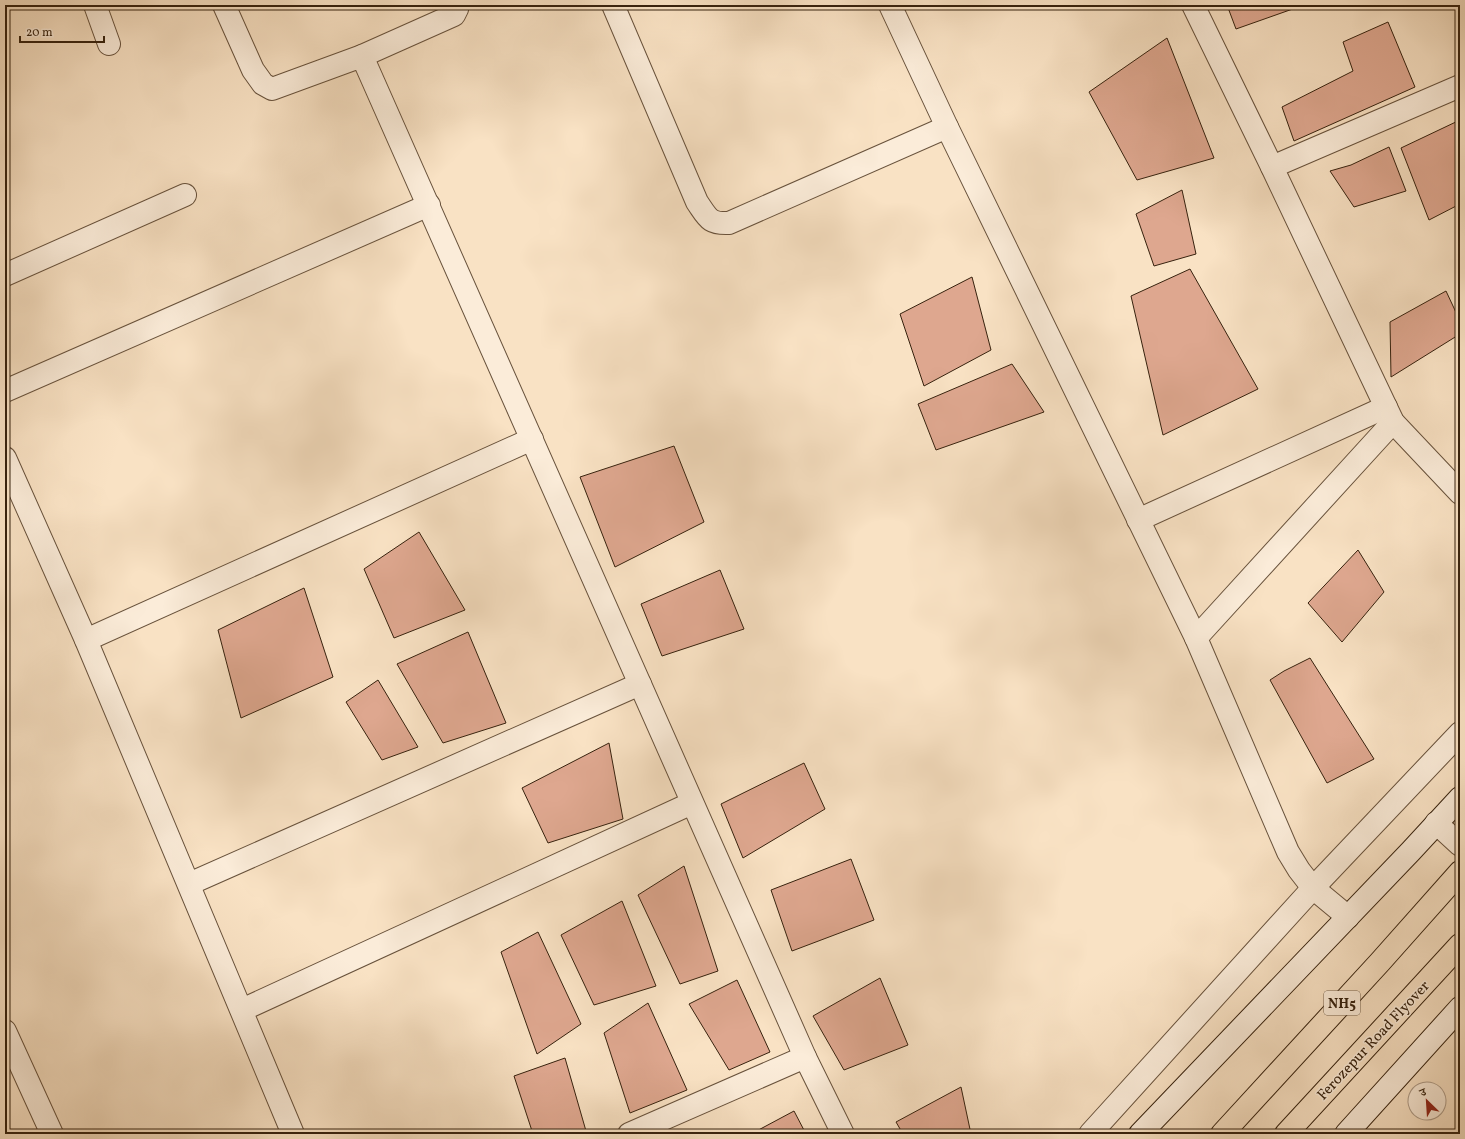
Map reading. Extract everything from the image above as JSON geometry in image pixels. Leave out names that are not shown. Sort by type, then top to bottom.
[{"type":"highway","name":"NH5","points":[[1222,1134],[1375,968],[1460,872]]},
{"type":"highway","name":"Ferozepur Road Flyover","points":[[1286,1134],[1460,945]]},
{"type":"street","points":[[95,5],[109,44]]},
{"type":"street","points":[[224,5],[253,70],[263,84],[272,89],[362,56],[454,14],[458,5]]},
{"type":"street","points":[[613,5],[697,202],[707,217],[717,224],[730,223],[947,127]]},
{"type":"street","points":[[890,5],[947,127],[1196,638],[1288,852],[1299,870],[1313,888],[1348,917]]},
{"type":"street","points":[[1193,5],[1272,167],[1389,415],[1460,493]]},
{"type":"street","points":[[362,56],[805,1057],[843,1134]]},
{"type":"street","points":[[1272,167],[1460,86]]},
{"type":"street","points":[[5,275],[185,195]]},
{"type":"street","points":[[5,391],[429,206]]},
{"type":"street","points":[[1138,520],[1389,415]]},
{"type":"street","points":[[1196,638],[1389,415]]},
{"type":"street","points":[[86,640],[532,439]]},
{"type":"street","points":[[5,458],[86,640],[293,1134]]},
{"type":"street","points":[[189,884],[640,684]]},
{"type":"street","points":[[1090,1134],[1313,888],[1460,733]]},
{"type":"street","points":[[1140,1134],[1460,798]]},
{"type":"street","points":[[242,1010],[692,803]]},
{"type":"street","points":[[1436,824],[1460,845]]},
{"type":"street","points":[[1346,1134],[1460,1008]]},
{"type":"street","points":[[5,1031],[52,1134]]},
{"type":"street","points":[[629,1134],[805,1057]]},
{"type":"building","points":[[1227,5],[1304,5],[1236,29]]},
{"type":"building","points":[[1388,22],[1415,87],[1294,141],[1282,107],[1353,71],[1343,42]]},
{"type":"building","points":[[1167,38],[1214,158],[1137,180],[1089,92]]},
{"type":"building","points":[[1460,120],[1460,204],[1429,220],[1401,148]]},
{"type":"building","points":[[1389,147],[1406,191],[1354,207],[1330,171],[1351,165]]},
{"type":"building","points":[[1182,190],[1196,254],[1154,266],[1136,214]]},
{"type":"building","points":[[1190,269],[1258,389],[1163,435],[1131,296]]},
{"type":"building","points":[[972,277],[991,350],[924,386],[900,314]]},
{"type":"building","points":[[1446,291],[1460,321],[1460,334],[1391,377],[1390,322]]},
{"type":"building","points":[[1012,364],[1044,412],[936,450],[918,404]]},
{"type":"building","points":[[674,446],[704,522],[615,567],[580,477]]},
{"type":"building","points":[[419,532],[465,610],[394,638],[364,569]]},
{"type":"building","points":[[1358,550],[1384,592],[1342,642],[1308,603]]},
{"type":"building","points":[[720,570],[744,629],[662,656],[641,604]]},
{"type":"building","points":[[304,588],[333,677],[241,718],[218,630]]},
{"type":"building","points":[[468,632],[506,723],[443,743],[397,664]]},
{"type":"building","points":[[1310,658],[1374,759],[1327,783],[1270,680]]},
{"type":"building","points":[[378,680],[418,747],[382,760],[346,702]]},
{"type":"building","points":[[609,743],[623,819],[548,843],[522,788]]},
{"type":"building","points":[[804,763],[825,809],[743,858],[721,804]]},
{"type":"building","points":[[851,859],[874,920],[792,951],[771,890]]},
{"type":"building","points":[[684,866],[718,971],[680,984],[638,895]]},
{"type":"building","points":[[622,901],[656,986],[594,1005],[561,935]]},
{"type":"building","points":[[538,932],[581,1024],[537,1054],[501,952]]},
{"type":"building","points":[[880,978],[908,1045],[844,1070],[813,1016]]},
{"type":"building","points":[[737,980],[770,1052],[729,1070],[689,1004]]},
{"type":"building","points":[[648,1003],[687,1090],[630,1113],[604,1033]]},
{"type":"building","points":[[565,1058],[586,1131],[580,1134],[533,1134],[514,1076]]},
{"type":"building","points":[[961,1087],[971,1134],[903,1134],[896,1122]]},
{"type":"building","points":[[794,1111],[806,1134],[751,1134]]}]
